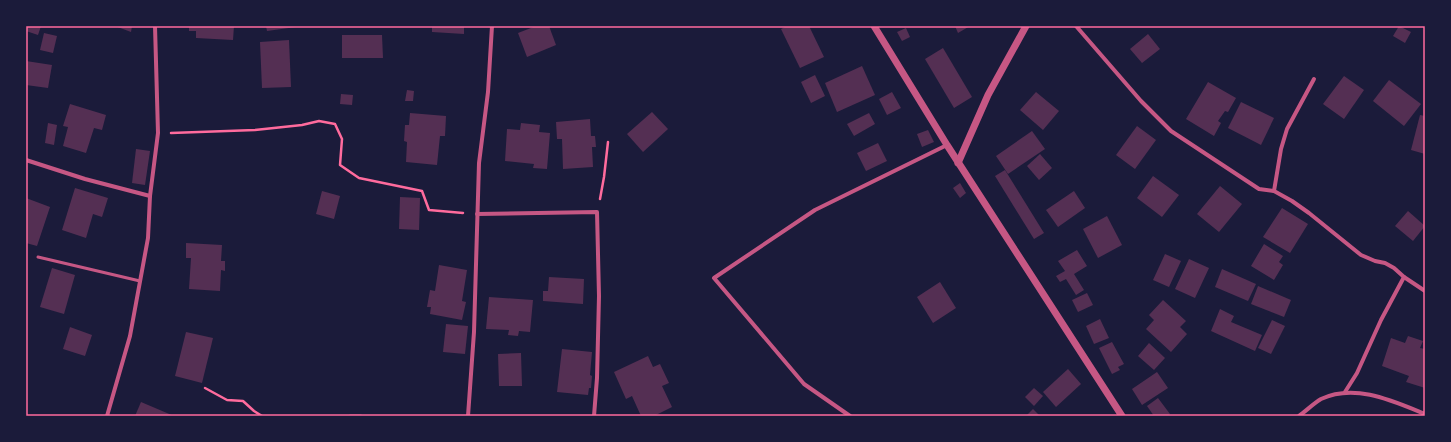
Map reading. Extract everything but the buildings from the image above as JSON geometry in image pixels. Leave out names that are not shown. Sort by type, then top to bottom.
[{"type":"street","points":[[107,416],[130,336],[148,238],[150,196],[158,133],[155,26]]},
{"type":"street","points":[[468,416],[474,332],[479,163],[488,92],[492,26]]},
{"type":"street","points":[[874,26],[958,163],[1122,416]]},
{"type":"street","points":[[958,163],[988,95],[1026,26]]},
{"type":"street","points":[[1076,26],[1141,101],[1171,131],[1259,189],[1274,191],[1309,213],[1361,255],[1375,262],[1394,268],[1404,277],[1425,291]]},
{"type":"street","points":[[1274,191],[1281,149],[1287,129],[1314,79]]},
{"type":"street","points":[[850,416],[804,384],[714,278],[815,210],[947,145]]},
{"type":"street","points":[[26,160],[85,179],[150,196]]},
{"type":"street","points":[[477,214],[597,212],[599,296],[597,378],[594,416]]},
{"type":"street","points":[[1345,392],[1357,373],[1381,320],[1404,277]]},
{"type":"street","points":[[1299,416],[1321,399],[1345,392],[1396,402],[1425,414]]},
{"type":"lane","points":[[38,257],[140,281]]},
{"type":"path","points":[[158,133],[255,130],[302,125],[319,121],[334,124],[342,139],[340,165],[359,178],[422,191],[429,210],[477,214]]},
{"type":"path","points":[[597,212],[604,177],[608,142]]},
{"type":"path","points":[[205,388],[226,400],[243,401],[262,416]]},
{"type":"path","points":[[350,416],[362,416]]}]
